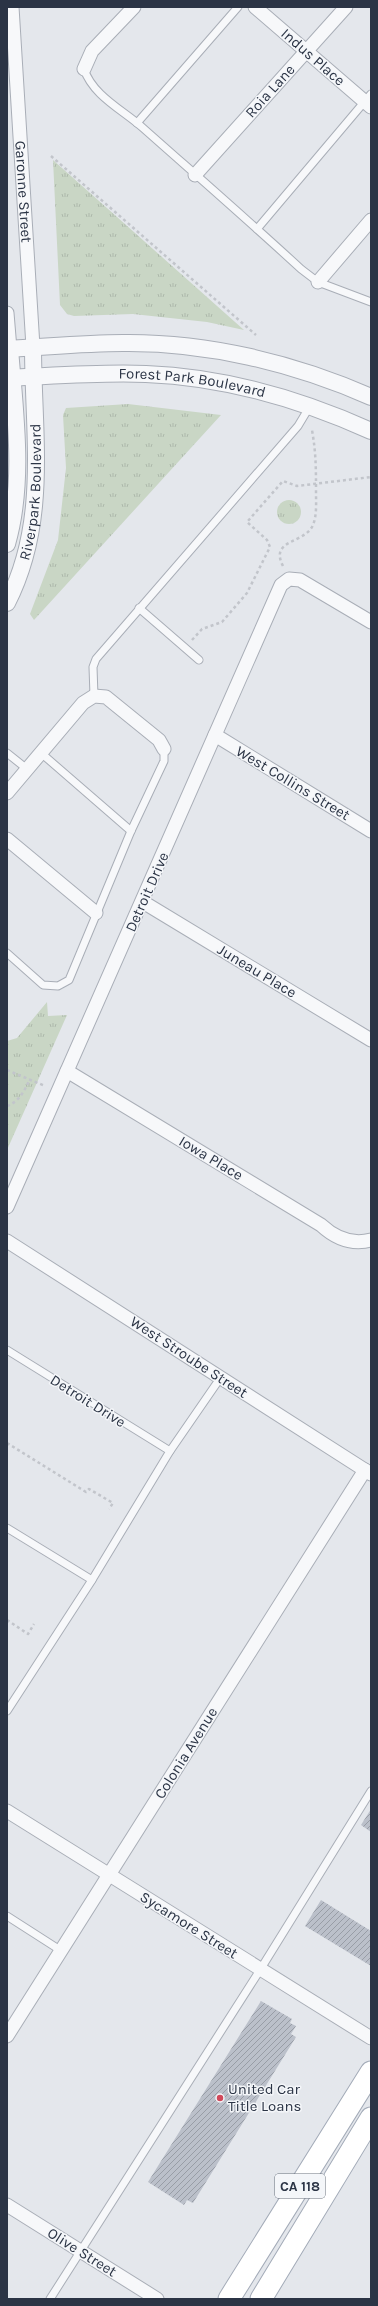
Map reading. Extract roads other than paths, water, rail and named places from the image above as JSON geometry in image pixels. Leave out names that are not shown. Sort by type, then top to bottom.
[{"type":"main road","name":"CA 118","points":[[229,2299],[371,2072]]},
{"type":"main road","name":"CA 118","points":[[261,2299],[371,2118]]},
{"type":"street","name":"Garonne Street","points":[[12,7],[34,347],[34,376]]},
{"type":"street","points":[[84,69],[92,51],[134,7]]},
{"type":"street","name":"Indus Place","points":[[255,7],[369,101]]},
{"type":"street","name":"Roia Lane","points":[[195,175],[346,7]]},
{"type":"street","points":[[318,282],[371,220]]},
{"type":"street","points":[[7,313],[8,349]]},
{"type":"street","name":"Forest Park Boulevard","points":[[8,349],[124,343],[194,348],[273,363],[315,376],[371,398]]},
{"type":"street","name":"Riverpark Boulevard","points":[[7,544],[14,513],[17,470],[8,349]]},
{"type":"street","name":"Forest Park Boulevard","points":[[10,378],[115,373],[180,376],[243,387],[310,406],[371,431]]},
{"type":"street","name":"Riverpark Boulevard","points":[[7,603],[27,550],[37,497],[34,376]]},
{"type":"street","name":"Detroit Drive","points":[[7,1207],[143,902],[281,585],[289,579],[300,580],[371,622]]},
{"type":"street","points":[[7,793],[83,703],[94,696],[106,697],[159,740],[164,749]]},
{"type":"street","name":"West Collins Street","points":[[215,736],[371,830]]},
{"type":"street","points":[[7,838],[96,913]]},
{"type":"street","name":"Juneau Place","points":[[143,902],[371,1040]]},
{"type":"street","name":"Iowa Place","points":[[67,1071],[314,1221],[335,1236],[356,1242],[371,1240]]},
{"type":"street","name":"West Stroube Street","points":[[7,1241],[369,1470]]},
{"type":"street","name":"Colonia Avenue","points":[[7,2036],[60,1950],[369,1470]]},
{"type":"street","name":"Sycamore Street","points":[[7,1811],[371,2038]]},
{"type":"street","name":"Olive Street","points":[[7,2206],[157,2299]]},
{"type":"lane","points":[[137,123],[238,7]]},
{"type":"lane","points":[[84,69],[87,78],[96,90],[137,123],[301,269],[318,282],[371,302]]},
{"type":"lane","points":[[257,229],[369,101]]},
{"type":"lane","points":[[94,696],[93,667],[96,659],[298,426],[310,406]]},
{"type":"lane","points":[[139,608],[199,660]]},
{"type":"lane","points":[[7,953],[43,985],[58,986],[69,980],[131,831],[164,761],[164,749]]},
{"type":"lane","points":[[7,753],[27,769]]},
{"type":"lane","points":[[41,753],[131,831]]},
{"type":"lane","name":"Detroit Drive","points":[[7,1350],[170,1452]]},
{"type":"lane","points":[[8,1706],[92,1580],[170,1452],[221,1377]]},
{"type":"lane","points":[[7,1528],[92,1580]]},
{"type":"lane","points":[[50,2299],[260,1970],[371,1791]]},
{"type":"lane","points":[[7,1916],[60,1950]]},
{"type":"place","name":"United Car Title Loans","points":[[220,2098]]}]
